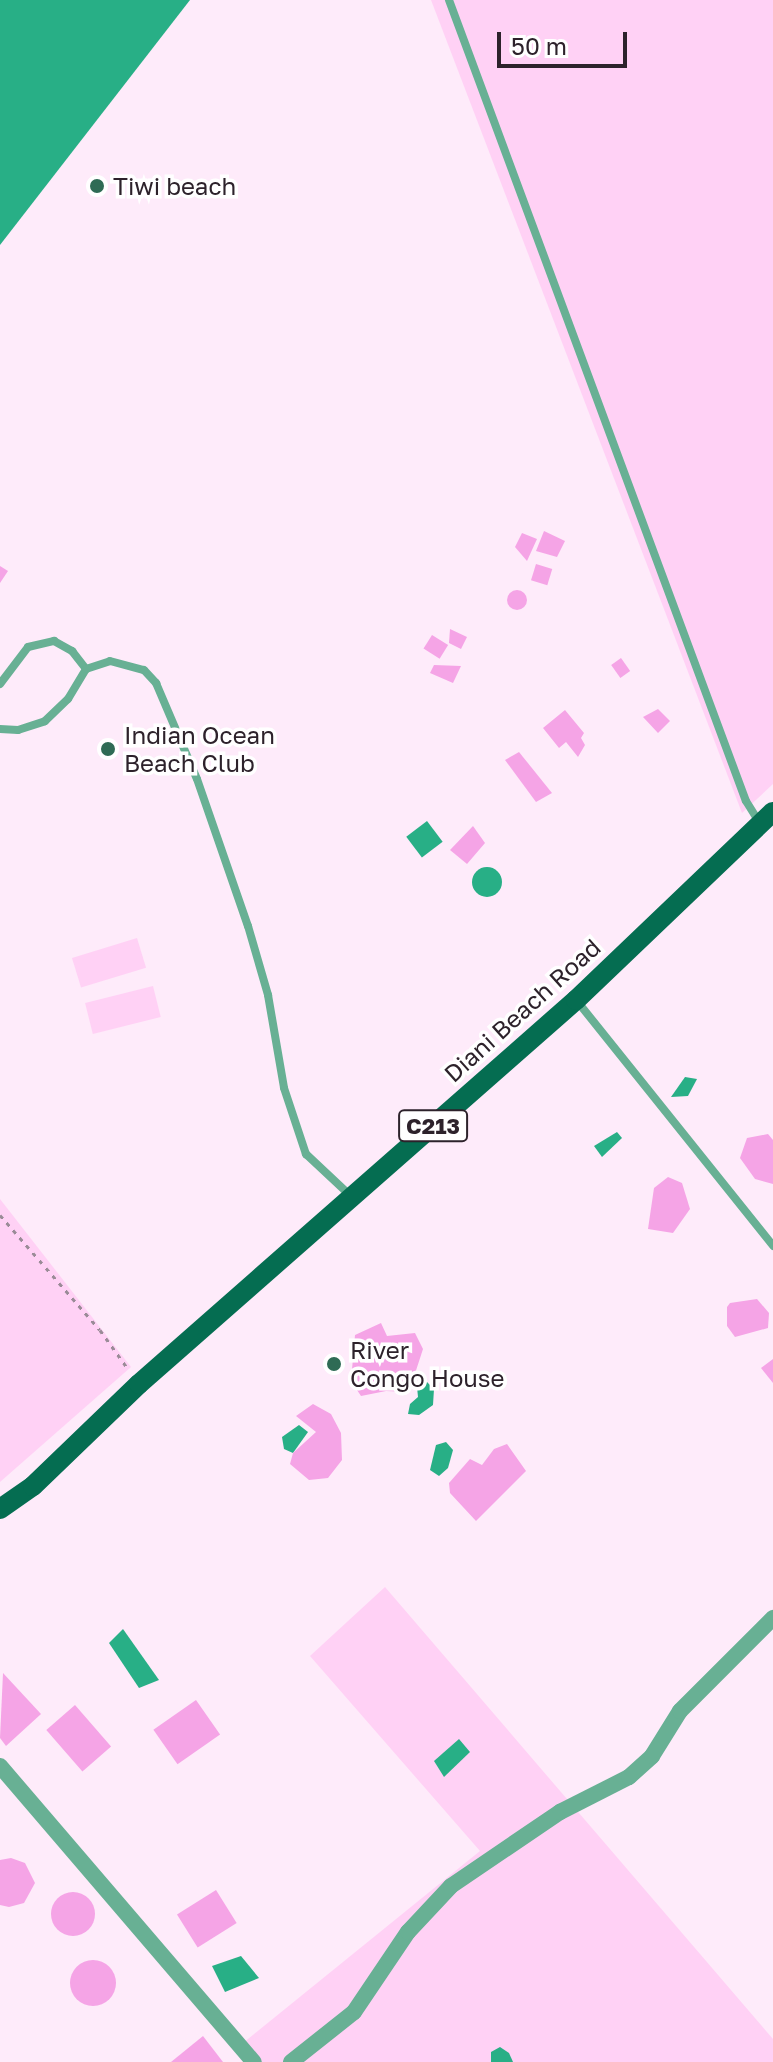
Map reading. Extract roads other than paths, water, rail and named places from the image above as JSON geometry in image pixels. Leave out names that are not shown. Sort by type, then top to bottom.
[{"type":"main road","name":"Diani Beach Road","points":[[0,1509],[33,1486],[139,1384],[576,1000],[766,818]]},
{"type":"street","points":[[291,2062],[354,2012],[408,1932],[451,1886],[560,1812],[629,1777],[652,1756],[680,1711],[773,1618]]},
{"type":"street","points":[[0,1766],[254,2062]]},
{"type":"lane","points":[[449,0],[746,801],[766,818]]},
{"type":"lane","points":[[0,684],[28,647],[54,641],[72,651],[86,669]]},
{"type":"lane","points":[[0,729],[18,730],[45,721],[68,699],[86,669],[110,661],[144,670],[156,683],[197,779],[248,926],[268,995],[284,1088],[306,1154],[353,1197]]},
{"type":"lane","points":[[576,1000],[773,1246]]},
{"type":"place","name":"Tiwi beach","points":[[97,186]]},
{"type":"place","name":"Indian Ocean Beach Club","points":[[108,749]]},
{"type":"place","name":"River Congo House","points":[[334,1364]]}]
